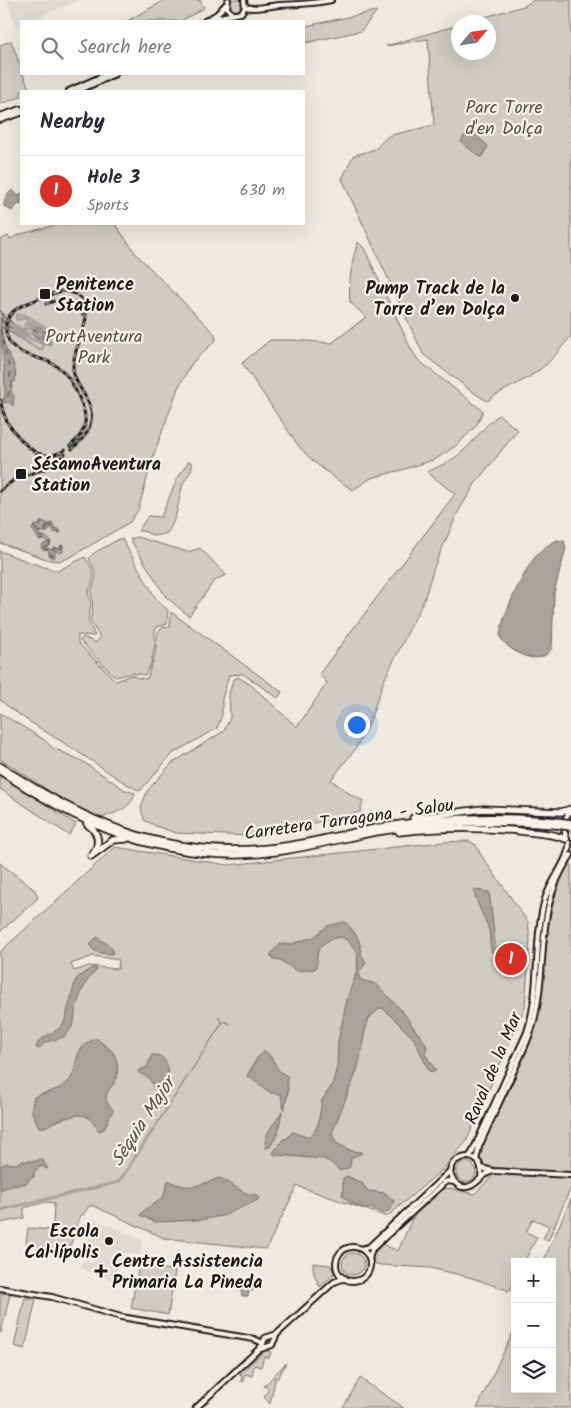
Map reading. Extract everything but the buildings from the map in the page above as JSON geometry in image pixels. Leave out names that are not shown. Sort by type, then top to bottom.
[{"type":"highway","name":"Carretera Tarragona - Salou","points":[[0,766],[50,799],[99,823],[131,834],[176,845],[200,848],[259,849],[333,839]]},
{"type":"highway","name":"Carretera Tarragona - Salou","points":[[0,771],[48,802],[109,831],[156,845],[192,852],[234,855],[259,854],[295,849],[383,826],[449,818],[509,817],[571,823]]},
{"type":"highway","points":[[333,839],[374,826],[449,812],[483,809],[561,812],[571,810]]},
{"type":"highway","points":[[74,816],[92,827],[96,832],[97,846],[91,856],[115,839],[156,845]]},
{"type":"highway","name":"Carretera Tarragona - Salou","points":[[556,823],[571,828]]},
{"type":"highway","points":[[333,839],[457,828],[506,829],[555,834],[569,842]]},
{"type":"street","points":[[244,0],[245,6]]},
{"type":"street","points":[[214,20],[232,14],[240,14],[250,0]]},
{"type":"street","points":[[245,6],[254,10],[273,6],[312,4],[330,0]]},
{"type":"street","points":[[227,2],[227,9],[232,14]]},
{"type":"street","points":[[207,20],[217,14],[227,2]]},
{"type":"street","points":[[71,90],[105,75]]},
{"type":"street","points":[[80,90],[113,75]]},
{"type":"street","points":[[0,116],[20,111]]},
{"type":"street","points":[[0,120],[20,111]]},
{"type":"street","name":"Raval de la Mar","points":[[468,1157],[523,1041],[531,1018],[536,991],[542,914],[548,890],[568,853],[569,842],[564,830],[564,823],[571,810]]},
{"type":"street","name":"Raval de la Mar","points":[[476,1160],[479,1147],[531,1031],[538,999],[548,904],[556,880],[571,855]]},
{"type":"street","points":[[334,1282],[338,1272],[336,1260],[340,1252],[350,1247],[362,1249],[369,1247],[451,1170],[457,1159],[468,1157],[476,1160],[481,1168],[480,1177],[476,1184],[470,1187],[461,1187],[454,1182],[451,1170]]},
{"type":"street","points":[[481,1168],[493,1171],[571,1175]]},
{"type":"street","points":[[480,1177],[493,1171]]},
{"type":"street","points":[[338,1272],[345,1278],[354,1280],[363,1277],[369,1268],[372,1249],[444,1183],[454,1182]]},
{"type":"street","points":[[362,1249],[369,1259]]},
{"type":"street","points":[[196,1408],[259,1349],[262,1342],[277,1334],[334,1282],[345,1278]]},
{"type":"street","points":[[0,1288],[52,1297],[117,1316],[262,1342],[271,1346],[277,1334]]},
{"type":"street","points":[[270,1337],[273,1342]]},
{"type":"street","points":[[259,1349],[262,1342]]},
{"type":"shaded area","points":[[7,0],[79,0],[32,20],[20,20],[20,25],[16,27]]},
{"type":"shaded area","points":[[470,131],[488,146],[482,157],[461,142]]},
{"type":"shaded area","points":[[13,190],[18,196],[20,194],[20,205],[18,204],[12,211],[4,206],[9,193]]},
{"type":"shaded area","points":[[0,310],[15,326],[27,334],[23,340],[1,327],[5,345],[15,369],[15,382],[13,381],[11,392],[14,396],[13,406],[9,402],[0,403],[0,400],[4,399],[5,395],[4,363],[0,334],[0,321],[3,322],[0,318],[3,318]]},
{"type":"shaded area","points":[[35,324],[46,331],[51,342],[50,345],[42,343],[32,335]]},
{"type":"shaded area","points":[[41,521],[47,523],[46,530],[48,524],[52,523],[55,529],[59,529],[61,532],[54,532],[51,526],[48,532],[38,533],[40,536],[44,536],[51,541],[50,546],[45,547],[52,550],[53,547],[60,549],[60,546],[63,545],[63,552],[59,553],[55,550],[55,557],[53,558],[49,556],[49,551],[41,548],[42,545],[48,543],[44,539],[39,540],[32,529],[35,524],[38,526]]},
{"type":"shaded area","points":[[557,540],[564,541],[566,548],[554,593],[552,648],[547,654],[533,658],[517,653],[504,643],[500,637],[501,628],[509,605],[528,567],[540,551]]},
{"type":"shaded area","points":[[474,890],[489,892],[496,950],[495,956],[491,947],[489,930]]},
{"type":"shaded area","points":[[344,922],[357,936],[361,954],[366,963],[359,972],[359,978],[378,986],[403,1012],[427,1047],[425,1054],[435,1072],[429,1071],[414,1039],[387,1012],[382,1008],[379,1009],[369,1018],[358,1068],[332,1133],[336,1143],[352,1151],[362,1153],[351,1158],[350,1167],[340,1171],[324,1159],[275,1155],[273,1153],[283,1139],[288,1138],[291,1133],[310,1136],[318,1125],[322,1100],[332,1085],[337,1067],[338,1041],[348,995],[357,971],[358,953],[342,937],[334,939],[322,945],[318,951],[315,969],[297,971],[270,955],[280,944],[291,944],[314,937],[327,926]]},
{"type":"shaded area","points":[[97,937],[111,947],[112,954],[99,952],[92,948],[90,945]]},
{"type":"shaded area","points":[[92,968],[97,970],[88,979],[80,995],[75,1011],[74,1023],[71,1028],[64,1037],[46,1042],[38,1049],[36,1047],[41,1039],[60,1028],[63,1024],[75,981]]},
{"type":"shaded area","points":[[94,1039],[97,1039],[113,1052],[117,1063],[116,1079],[106,1097],[106,1101],[113,1110],[104,1129],[99,1131],[90,1119],[80,1115],[64,1118],[45,1127],[39,1127],[31,1110],[34,1097],[56,1090],[67,1083],[74,1072],[81,1049]]},
{"type":"shaded area","points":[[265,1051],[279,1071],[287,1076],[288,1093],[284,1110],[281,1094],[271,1093],[247,1076],[257,1058]]},
{"type":"shaded area","points":[[152,1055],[164,1059],[168,1070],[166,1082],[155,1088],[149,1078],[138,1071],[147,1067]]},
{"type":"shaded area","points":[[282,1111],[278,1133],[270,1147],[266,1148],[265,1143],[268,1133]]},
{"type":"shaded area","points":[[42,1159],[48,1169],[41,1166],[34,1172],[34,1177],[30,1178],[27,1183],[0,1190],[0,1166],[7,1163],[16,1164],[22,1161]]},
{"type":"shaded area","points":[[347,1176],[362,1183],[368,1191],[385,1193],[394,1201],[391,1209],[381,1213],[372,1208],[366,1209],[351,1203],[342,1195],[343,1178]]},
{"type":"shaded area","points":[[219,1178],[247,1193],[258,1195],[260,1198],[225,1215],[201,1220],[155,1222],[140,1215],[163,1197],[168,1181],[182,1186],[194,1186]]},
{"type":"shaded area","name":"Escola Cal·lípolis","points":[[94,1219],[143,1240],[141,1255],[125,1253],[111,1280],[80,1268],[83,1260],[93,1263],[99,1249],[87,1245]]},
{"type":"shaded area","points":[[247,1283],[254,1290],[249,1291],[248,1296],[242,1296],[241,1291],[238,1290],[241,1284]]},
{"type":"green space","points":[[236,-1],[241,1],[243,6],[241,11],[236,13],[231,11],[229,6],[231,1]]},
{"type":"green space","points":[[165,0],[200,0],[204,8],[183,20],[129,20]]},
{"type":"green space","name":"Parc Torre d'en Dolça","points":[[534,0],[571,0],[571,336],[556,355],[543,367],[487,401],[423,354],[342,179],[353,156],[375,149],[388,136],[434,125],[428,39],[386,46],[451,27],[451,60],[496,60],[496,15],[492,15],[524,6]]},
{"type":"green space","points":[[376,11],[361,31],[305,43],[306,26]]},
{"type":"green space","points":[[11,41],[20,65],[20,75],[23,75],[30,90],[20,90],[20,97],[0,104],[0,45]]},
{"type":"green space","name":"PortAventura Park","points":[[56,225],[116,225],[137,255],[215,334],[216,340],[192,363],[178,388],[154,454],[138,510],[130,522],[69,558],[59,561],[49,560],[0,543],[0,240],[8,236],[10,239],[21,234]]},
{"type":"green space","points":[[358,242],[364,248],[411,349],[418,360],[483,411],[476,426],[457,445],[436,459],[371,478],[353,490],[313,461],[300,448],[242,363],[270,340],[332,343],[366,317],[350,302],[351,272]]},
{"type":"green space","points":[[499,415],[518,430],[477,481],[458,512],[434,567],[424,600],[384,680],[368,726],[356,748],[331,780],[363,801],[360,812],[250,836],[176,833],[144,820],[141,808],[147,791],[171,764],[224,731],[230,718],[229,694],[233,680],[238,677],[251,685],[297,727],[327,683],[319,674],[455,494],[427,472],[458,455]]},
{"type":"green space","points":[[189,461],[192,463],[191,469],[183,484],[176,515],[167,533],[155,536],[138,531],[148,516],[161,517],[177,479]]},
{"type":"green space","points":[[137,537],[188,552],[200,548],[226,575],[214,581],[189,616],[166,597],[130,539]]},
{"type":"green space","points":[[122,539],[158,602],[168,610],[167,624],[157,627],[155,631],[155,644],[151,664],[145,675],[133,673],[115,677],[80,641],[83,637],[96,643],[100,637],[90,621],[93,606],[91,592],[96,575],[89,558],[94,553]]},
{"type":"green space","points":[[0,551],[57,571],[85,557],[93,574],[93,582],[88,592],[91,604],[88,621],[95,636],[78,635],[78,643],[116,681],[132,675],[147,679],[155,654],[158,632],[163,627],[170,627],[171,612],[282,692],[278,698],[243,674],[229,675],[222,699],[222,715],[217,728],[172,754],[140,791],[29,722],[0,700]]},
{"type":"green space","points":[[0,713],[43,739],[53,748],[82,761],[125,790],[135,793],[130,803],[122,810],[101,818],[71,805],[0,759]]},
{"type":"green space","points":[[0,775],[76,824],[69,835],[0,789]]},
{"type":"green space","points":[[469,841],[476,845],[528,922],[530,940],[525,1007],[466,1142],[443,1169],[387,1217],[297,1186],[266,1249],[164,1238],[94,1206],[89,1206],[81,1215],[67,1255],[26,1244],[28,1228],[53,1229],[54,1203],[46,1202],[24,1208],[24,1218],[0,1223],[0,952],[115,847],[228,865],[443,842]],"holes":[[[93,956],[119,960],[118,969],[89,966],[74,971],[71,964]]]},
{"type":"green space","points":[[571,861],[571,1187],[548,1241],[543,1239],[549,1226],[533,1219],[526,1232],[537,1237],[526,1258],[511,1258],[510,1291],[469,1277],[430,1268],[373,1263],[372,1256],[382,1244],[398,1251],[411,1221],[417,1213],[444,1189],[449,1188],[474,1194],[493,1176],[491,1168],[479,1163],[480,1150],[521,1065],[534,1030],[541,1002],[547,936],[553,904],[563,875]]},
{"type":"green space","points":[[0,863],[35,890],[38,898],[0,932]]},
{"type":"green space","points":[[466,1162],[473,1165],[476,1172],[473,1179],[466,1182],[459,1179],[456,1172],[459,1165]]},
{"type":"green space","points":[[571,1199],[571,1408],[477,1408],[511,1336],[511,1393],[556,1393],[556,1258],[545,1258]]},
{"type":"green space","points":[[349,1253],[357,1253],[364,1260],[364,1268],[357,1275],[349,1275],[342,1268],[342,1260]]},
{"type":"green space","points":[[313,1263],[330,1265],[334,1272],[320,1287],[314,1274]]},
{"type":"green space","points":[[139,1265],[175,1271],[168,1315],[131,1308]]},
{"type":"green space","points":[[0,1293],[10,1294],[1,1333],[0,1332]]},
{"type":"green space","points":[[25,1298],[36,1299],[25,1349],[14,1346]]},
{"type":"green space","points":[[265,1350],[271,1352],[269,1358],[264,1356],[261,1367],[254,1365],[252,1376],[245,1374],[243,1382],[241,1381],[242,1376],[239,1375]]},
{"type":"green space","points":[[286,1363],[278,1378],[274,1378],[270,1404],[264,1397],[269,1389],[264,1386]]},
{"type":"green space","points":[[360,1378],[404,1408],[343,1408]]},
{"type":"waterway","points":[[37,327],[24,318],[17,320],[16,315],[25,315],[48,329],[50,341]]},
{"type":"waterway","points":[[23,335],[42,344],[42,349],[38,349],[22,339],[24,333],[32,333],[31,329],[25,328],[25,324],[33,328]]},
{"type":"waterway","points":[[15,325],[26,331]]},
{"type":"waterway","name":"Sèquia Major","points":[[218,1017],[222,1023]]},
{"type":"waterway","name":"Sèquia Major","points":[[153,1130],[222,1023],[224,1021],[230,1024]]},
{"type":"waterway","name":"Sèquia Major","points":[[0,1210],[119,1182],[153,1130]]},
{"type":"ferry route","points":[[0,311],[4,318],[15,325]]},
{"type":"ferry route","points":[[0,319],[5,327],[14,329]]},
{"type":"ferry route","points":[[33,328],[40,333],[43,339],[46,339],[45,333],[37,327]]},
{"type":"ferry route","points":[[0,329],[10,371],[10,381],[13,384],[10,387],[7,399],[0,401]]},
{"type":"ferry route","points":[[34,335],[46,343],[50,341]]},
{"type":"ferry route","points":[[60,533],[51,525],[48,526],[48,531],[45,531],[46,525],[43,523],[40,524],[40,532],[37,531],[37,526],[34,527],[40,537],[50,543],[43,547],[50,550],[51,556],[54,555],[53,549],[61,550],[62,545]]},
{"type":"railway","points":[[70,446],[82,433],[85,419],[82,405],[73,385],[57,366],[15,348],[9,341],[6,332],[8,318],[16,309],[62,291],[72,292],[80,297],[85,305],[86,313],[73,360],[73,369],[77,382],[90,407],[91,421],[82,439],[72,449]]},
{"type":"railway","points":[[46,304],[57,300],[68,300],[76,305],[83,315]]},
{"type":"railway","points":[[0,400],[9,425],[27,446],[44,455],[51,455],[65,450]]},
{"type":"railway","points":[[0,491],[15,479],[47,468],[65,454]]},
{"type":"place","name":"Penitence Station","points":[[45,294]]},
{"type":"place","name":"Pump Track de la Torre d’en Dolça","points":[[515,298]]},
{"type":"place","name":"SésamoAventura Station","points":[[21,474]]},
{"type":"place","name":"Hole 3","points":[[511,959]]},
{"type":"place","name":"Escola Cal·lípolis","points":[[109,1241]]},
{"type":"place","name":"Centre Assistencia Primaria La Pineda","points":[[101,1271]]}]
